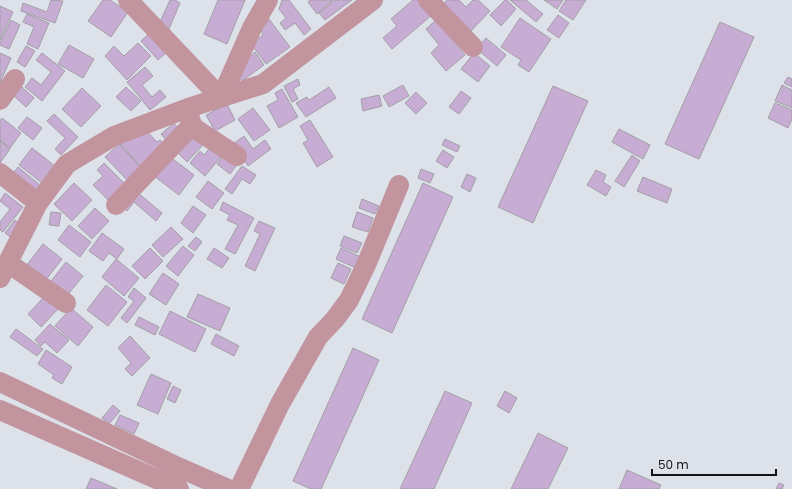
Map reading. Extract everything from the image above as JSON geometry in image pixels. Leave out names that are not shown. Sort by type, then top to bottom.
[{"type":"street","points":[[128,0],[220,98]]},
{"type":"street","points":[[220,98],[252,28],[268,0]]},
{"type":"street","points":[[116,204],[190,117],[220,98],[264,84],[373,0]]},
{"type":"street","points":[[428,0],[473,47]]},
{"type":"street","points":[[0,100],[15,79]]},
{"type":"street","points":[[190,117],[197,130],[237,156]]},
{"type":"street","points":[[66,303],[4,271],[38,203],[68,164],[114,136],[190,117]]},
{"type":"street","points":[[0,173],[38,203]]},
{"type":"street","points":[[239,489],[280,404],[318,337],[335,319],[349,300],[366,265],[399,185]]},
{"type":"street","points":[[0,382],[175,483]]},
{"type":"street","points":[[0,410],[175,483],[228,489]]},
{"type":"building","points":[[51,0],[63,1],[55,23],[21,11],[23,3],[47,12]]},
{"type":"building","points":[[103,0],[110,0],[128,12],[111,37],[88,21]]},
{"type":"building","points":[[170,0],[175,0],[180,3],[169,29],[159,24]]},
{"type":"building","points":[[218,0],[245,0],[227,44],[204,34]]},
{"type":"building","points":[[282,0],[289,0],[311,29],[304,35],[295,23],[285,30],[280,23],[286,18],[279,9]]},
{"type":"building","points":[[310,0],[333,0],[317,14],[308,2]]},
{"type":"building","points":[[335,0],[352,0],[325,20],[319,13]]},
{"type":"building","points":[[413,0],[419,0],[432,15],[392,49],[383,38],[397,26],[391,19]]},
{"type":"building","points":[[447,0],[459,0],[466,7],[473,0],[478,0],[490,11],[470,32],[442,5]]},
{"type":"building","points":[[505,0],[507,0],[516,9],[501,26],[490,15]]},
{"type":"building","points":[[510,0],[526,0],[543,14],[536,22]]},
{"type":"building","points":[[544,0],[563,0],[557,9]]},
{"type":"building","points":[[566,0],[586,0],[573,20],[559,11]]},
{"type":"building","points":[[0,6],[13,12],[0,40]]},
{"type":"building","points":[[27,14],[49,23],[38,49],[27,44],[34,27],[23,22]]},
{"type":"building","points":[[558,15],[569,23],[559,38],[547,30]]},
{"type":"building","points":[[520,18],[551,39],[529,72],[518,65],[521,60],[501,47]]},
{"type":"building","points":[[269,19],[290,47],[266,64],[251,44],[263,35],[261,30]]},
{"type":"building","points":[[11,20],[20,25],[9,49],[0,45],[0,43]]},
{"type":"building","points":[[436,20],[465,55],[446,71],[431,53],[439,45],[426,29]]},
{"type":"building","points":[[720,22],[754,37],[699,159],[665,144]]},
{"type":"building","points":[[151,32],[168,51],[158,60],[141,41]]},
{"type":"building","points":[[486,38],[506,55],[497,66],[477,49]]},
{"type":"building","points":[[138,43],[151,56],[127,80],[105,56],[114,46],[124,56]]},
{"type":"building","points":[[69,45],[94,59],[83,78],[58,64]]},
{"type":"building","points":[[26,46],[35,51],[25,67],[17,62]]},
{"type":"building","points":[[255,52],[264,65],[242,81],[235,72],[241,64]]},
{"type":"building","points":[[0,53],[11,58],[0,83]]},
{"type":"building","points":[[42,53],[65,71],[42,101],[25,87],[32,78],[41,85],[51,72],[36,60]]},
{"type":"building","points":[[474,53],[490,66],[478,82],[461,69]]},
{"type":"building","points":[[145,67],[153,76],[142,85],[152,97],[160,90],[166,97],[150,110],[127,82]]},
{"type":"building","points":[[788,77],[792,79],[792,87],[784,83]]},
{"type":"building","points":[[298,79],[300,85],[293,89],[298,99],[292,102],[284,86]]},
{"type":"building","points":[[403,85],[409,96],[389,107],[383,96]]},
{"type":"building","points":[[782,85],[792,90],[792,108],[775,101]]},
{"type":"building","points":[[553,86],[588,101],[533,223],[498,207]]},
{"type":"building","points":[[22,87],[34,98],[26,107],[14,96]]},
{"type":"building","points":[[126,87],[141,101],[131,111],[116,97]]},
{"type":"building","points":[[329,87],[336,98],[306,117],[296,103],[307,97],[309,100]]},
{"type":"building","points":[[82,88],[101,106],[81,127],[62,109]]},
{"type":"building","points":[[282,89],[298,117],[279,128],[267,106],[278,100],[275,93]]},
{"type":"building","points":[[461,91],[471,98],[459,114],[449,107]]},
{"type":"building","points":[[416,92],[427,103],[416,114],[405,103]]},
{"type":"building","points":[[379,95],[382,106],[363,111],[361,99]]},
{"type":"building","points":[[775,103],[792,110],[792,119],[788,128],[768,118]]},
{"type":"building","points":[[227,104],[235,120],[215,131],[206,115]]},
{"type":"building","points":[[253,108],[270,130],[254,141],[238,119]]},
{"type":"building","points":[[54,114],[78,137],[61,155],[55,149],[65,138],[47,121]]},
{"type":"building","points":[[27,117],[42,128],[33,140],[18,128]]},
{"type":"building","points":[[2,118],[21,133],[10,148],[0,140],[0,121]]},
{"type":"building","points":[[310,120],[333,157],[317,167],[303,143],[308,140],[300,126]]},
{"type":"building","points":[[174,123],[180,131],[167,141],[161,134]]},
{"type":"building","points":[[144,128],[157,142],[160,140],[167,147],[143,169],[120,144]]},
{"type":"building","points":[[619,129],[650,145],[643,159],[612,142]]},
{"type":"building","points":[[190,133],[203,145],[187,162],[175,150]]},
{"type":"building","points":[[244,136],[253,149],[265,140],[271,149],[248,166],[233,144]]},
{"type":"building","points":[[445,139],[460,146],[457,152],[442,145]]},
{"type":"building","points":[[0,141],[10,149],[0,163]]},
{"type":"building","points":[[119,144],[142,169],[128,181],[105,157]]},
{"type":"building","points":[[213,144],[224,153],[205,176],[190,163],[200,151],[204,155]]},
{"type":"building","points":[[32,148],[55,166],[42,183],[19,165]]},
{"type":"building","points":[[443,150],[454,157],[447,168],[436,161]]},
{"type":"building","points":[[226,152],[239,162],[230,174],[217,164]]},
{"type":"building","points":[[632,155],[640,161],[624,187],[615,181]]},
{"type":"building","points":[[169,156],[194,175],[179,195],[154,176]]},
{"type":"building","points":[[104,163],[128,187],[111,203],[93,185],[103,176],[97,170]]},
{"type":"building","points":[[242,166],[256,175],[250,184],[242,179],[232,194],[225,189]]},
{"type":"building","points":[[18,167],[40,185],[32,195],[10,177]]},
{"type":"building","points":[[421,169],[434,174],[430,183],[418,178]]},
{"type":"building","points":[[596,170],[606,175],[603,182],[611,187],[606,196],[587,185]]},
{"type":"building","points":[[467,174],[476,178],[470,192],[461,187]]},
{"type":"building","points":[[643,177],[672,189],[667,203],[637,191]]},
{"type":"building","points":[[208,181],[224,193],[212,209],[196,197]]},
{"type":"building","points":[[74,183],[92,200],[72,221],[54,204]]},
{"type":"building","points":[[423,183],[453,197],[392,333],[362,319]]},
{"type":"building","points":[[137,192],[162,213],[156,221],[134,202],[127,211],[123,208]]},
{"type":"building","points":[[5,193],[23,207],[3,232],[0,230],[0,222],[10,209],[0,201]]},
{"type":"building","points":[[362,199],[379,206],[375,214],[359,208]]},
{"type":"building","points":[[223,202],[254,218],[235,254],[225,249],[238,225],[227,220],[230,215],[220,210]]},
{"type":"building","points":[[193,206],[206,215],[193,233],[181,223]]},
{"type":"building","points":[[95,208],[109,221],[92,239],[78,226]]},
{"type":"building","points":[[51,212],[61,213],[59,226],[49,225]]},
{"type":"building","points":[[357,212],[373,218],[368,232],[352,227]]},
{"type":"building","points":[[15,220],[21,225],[12,238],[5,233]]},
{"type":"building","points":[[259,221],[275,228],[255,271],[245,266],[260,234],[254,231]]},
{"type":"building","points":[[69,225],[91,242],[80,257],[58,240]]},
{"type":"building","points":[[171,227],[183,239],[163,257],[152,245]]},
{"type":"building","points":[[102,233],[124,249],[117,259],[109,253],[103,261],[89,251]]},
{"type":"building","points":[[344,236],[362,243],[357,253],[340,246]]},
{"type":"building","points":[[196,237],[202,242],[195,251],[188,246]]},
{"type":"building","points":[[43,244],[62,259],[45,281],[26,266]]},
{"type":"building","points":[[183,246],[194,255],[178,276],[166,266]]},
{"type":"building","points":[[150,248],[163,261],[145,279],[132,266]]},
{"type":"building","points":[[214,248],[229,258],[222,268],[207,259]]},
{"type":"building","points":[[341,248],[363,258],[358,269],[336,259]]},
{"type":"building","points":[[116,259],[139,278],[124,296],[102,277]]},
{"type":"building","points":[[66,262],[83,276],[65,298],[48,285]]},
{"type":"building","points":[[338,263],[351,269],[344,284],[331,278]]},
{"type":"building","points":[[163,273],[179,284],[166,305],[149,294]]},
{"type":"building","points":[[106,285],[127,302],[108,326],[87,310]]},
{"type":"building","points":[[134,288],[146,298],[127,323],[121,318],[134,301],[128,297]]},
{"type":"building","points":[[198,294],[230,308],[220,331],[187,317]]},
{"type":"building","points":[[45,296],[59,308],[41,327],[28,314]]},
{"type":"building","points":[[71,308],[93,327],[78,346],[55,326]]},
{"type":"building","points":[[170,311],[206,329],[195,352],[159,334]]},
{"type":"building","points":[[139,317],[159,327],[155,335],[135,325]]},
{"type":"building","points":[[50,324],[69,340],[57,353],[45,342],[41,346],[35,340]]},
{"type":"building","points":[[16,329],[43,349],[37,356],[10,337]]},
{"type":"building","points":[[216,334],[239,346],[234,356],[211,344]]},
{"type":"building","points":[[130,336],[150,358],[132,376],[125,369],[131,363],[118,348]]},
{"type":"building","points":[[353,348],[379,360],[321,489],[311,489],[293,481]]},
{"type":"building","points":[[46,350],[72,367],[62,384],[52,378],[54,375],[38,364]]},
{"type":"building","points":[[151,374],[171,383],[158,414],[137,405]]},
{"type":"building","points":[[173,386],[181,390],[175,403],[167,399]]},
{"type":"building","points":[[445,391],[472,403],[434,489],[400,489]]},
{"type":"building","points":[[505,391],[517,398],[509,413],[497,406]]},
{"type":"building","points":[[113,405],[120,411],[109,424],[102,418]]},
{"type":"building","points":[[120,415],[139,423],[134,434],[115,425]]},
{"type":"building","points":[[538,433],[568,448],[548,489],[511,489]]},
{"type":"building","points":[[627,470],[661,485],[659,489],[619,489]]},
{"type":"building","points":[[91,478],[117,489],[86,489]]},
{"type":"building","points":[[779,483],[784,485],[782,489],[776,489]]}]
